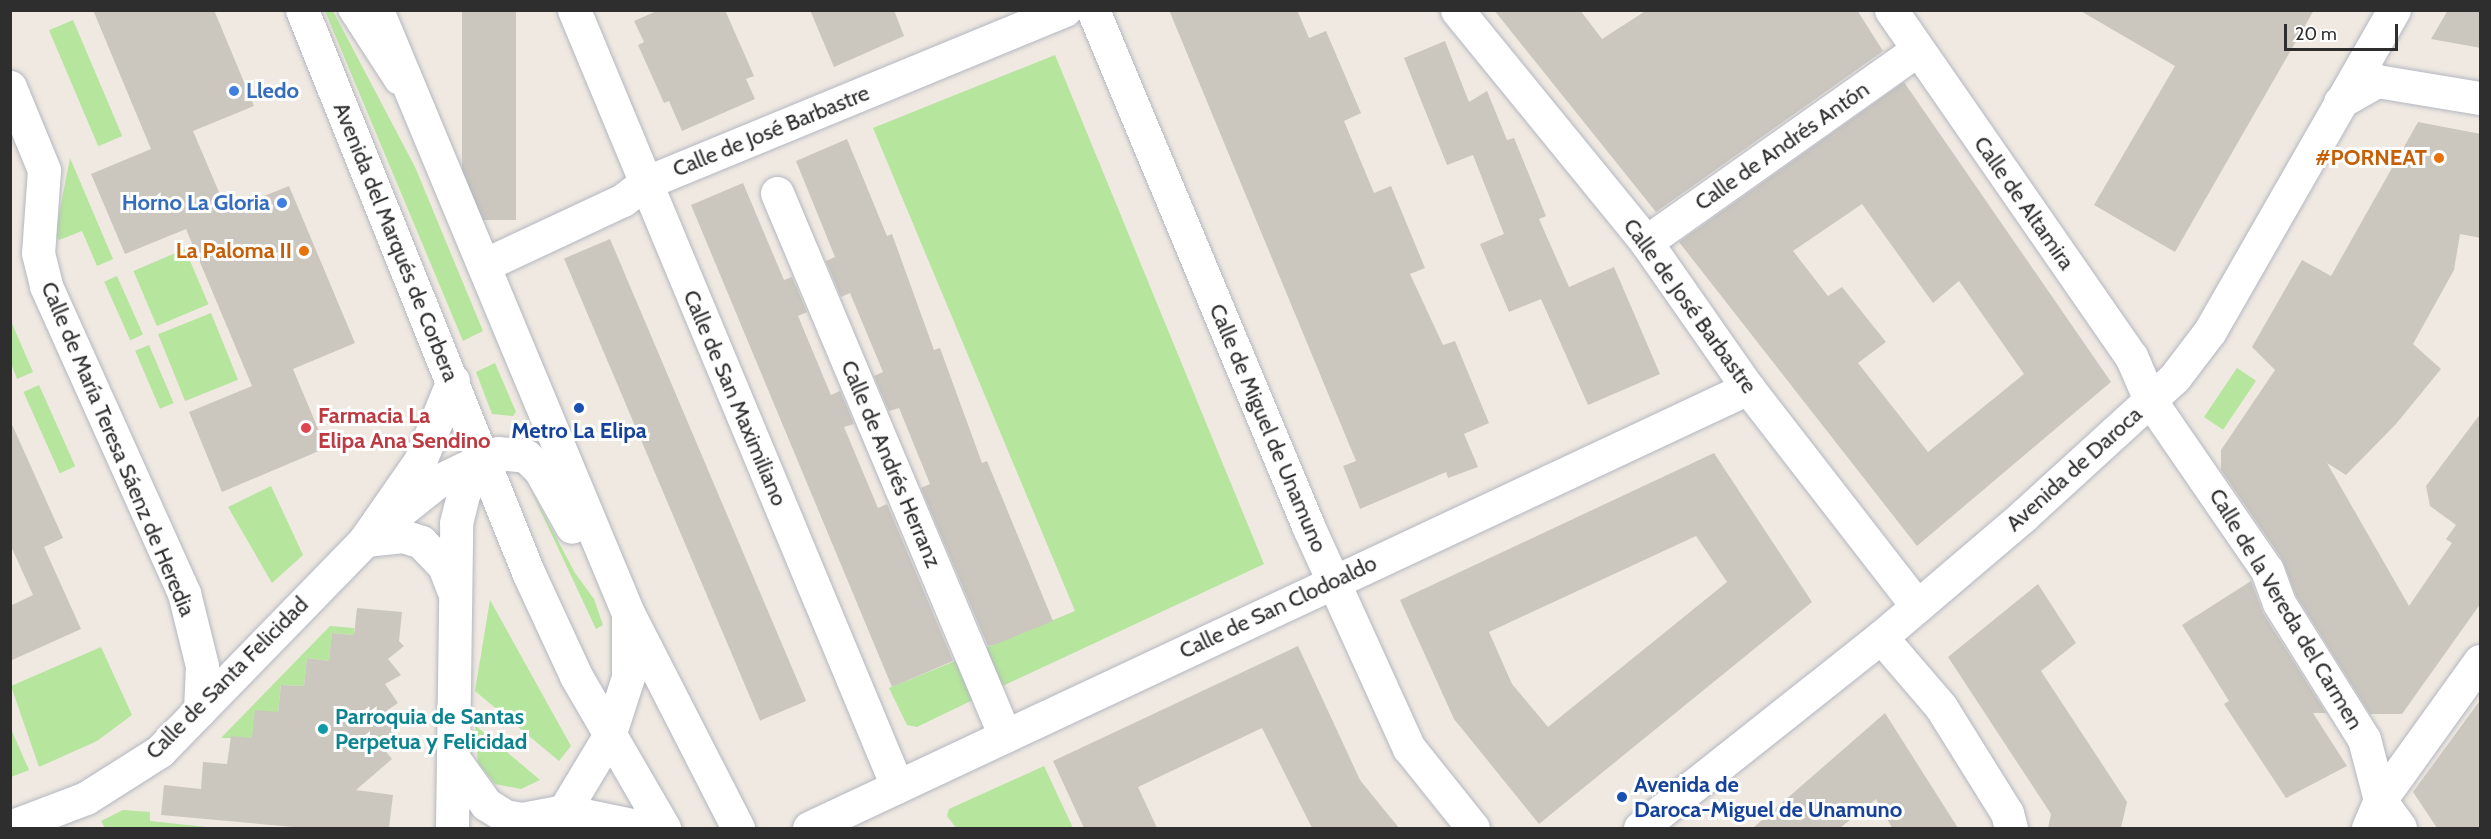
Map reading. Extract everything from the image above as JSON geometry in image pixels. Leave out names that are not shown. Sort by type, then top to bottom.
[{"type":"street","name":"Avenida del Marqués de Corbera","points":[[302,10],[453,380],[528,572],[609,736],[664,828]]},
{"type":"street","points":[[377,10],[623,600],[738,828]]},
{"type":"street","name":"Calle de San Maximiliano","points":[[574,10],[897,786]]},
{"type":"street","name":"Calle de José Barbastre","points":[[484,265],[623,200],[645,183],[1065,10]]},
{"type":"street","name":"Calle de Miguel de Unamuno","points":[[1093,10],[1333,580],[1409,748],[1473,828]]},
{"type":"street","name":"Calle de José Barbastre","points":[[1457,10],[1646,242],[1748,388],[1917,606]]},
{"type":"street","name":"Calle de Altamira","points":[[1892,10],[1917,50],[2131,356],[2150,400]]},
{"type":"street","points":[[2391,15],[2394,61],[2414,81],[2430,89]]},
{"type":"street","name":"Avenida de Daroca","points":[[1640,828],[1881,637],[2023,516],[2175,377],[2210,332],[2338,103],[2391,15]]},
{"type":"street","name":"Calle de Andrés Antón","points":[[1646,242],[1917,50]]},
{"type":"street","points":[[2338,103],[2377,81],[2481,98]]},
{"type":"street","name":"Calle de María Teresa Sáenz de Heredia","points":[[10,87],[44,170],[38,253],[46,286],[184,593],[202,666],[200,710]]},
{"type":"street","name":"Calle de Andrés Herranz","points":[[777,193],[1005,736]]},
{"type":"street","name":"Calle de Santa Felicidad","points":[[365,540],[420,461],[453,380]]},
{"type":"street","name":"Calle de San Clodoaldo","points":[[809,828],[1333,580],[1748,388]]},
{"type":"street","name":"Calle de la Vereda del Carmen","points":[[2150,400],[2267,570],[2278,603],[2364,739],[2374,814],[2400,828]]},
{"type":"street","name":"Calle de Santa Felicidad","points":[[10,827],[86,798],[160,751],[365,540],[438,481],[498,453],[526,456],[558,498],[589,561],[623,600]]},
{"type":"street","points":[[452,828],[456,762],[456,523],[464,492],[484,459]]},
{"type":"street","points":[[365,540],[403,536],[421,542],[444,566],[456,597]]},
{"type":"street","points":[[551,820],[609,736],[628,677],[623,600]]},
{"type":"street","points":[[1881,637],[1941,707],[2007,813],[2011,828]]},
{"type":"street","points":[[2374,814],[2481,661]]},
{"type":"street","points":[[456,762],[486,804],[505,816],[647,828]]},
{"type":"lane","points":[[348,10],[425,125]]},
{"type":"green space","points":[[325,11],[333,11],[415,167],[483,331],[463,341]]},
{"type":"green space","points":[[73,20],[122,136],[98,146],[49,30]]},
{"type":"green space","points":[[1055,55],[1264,564],[994,690],[978,651],[1075,611],[873,128]]},
{"type":"green space","points":[[70,158],[113,259],[97,266],[82,231],[59,240],[55,235]]},
{"type":"green space","points":[[185,249],[208,304],[157,326],[133,271]]},
{"type":"green space","points":[[117,276],[143,334],[130,340],[104,282]]},
{"type":"green space","points":[[211,313],[238,380],[185,401],[158,334]]},
{"type":"green space","points":[[10,319],[33,372],[17,379],[11,363]]},
{"type":"green space","points":[[149,345],[174,403],[160,409],[135,351]]},
{"type":"green space","points":[[495,363],[516,412],[513,416],[492,414],[476,372]]},
{"type":"green space","points":[[2237,368],[2256,381],[2223,430],[2204,417]]},
{"type":"green space","points":[[39,385],[75,466],[60,473],[23,392]]},
{"type":"green space","points":[[271,486],[303,555],[272,583],[228,507]]},
{"type":"green space","points":[[529,486],[575,573],[594,599],[603,625],[596,629]]},
{"type":"green space","points":[[490,600],[571,746],[559,761],[475,691]]},
{"type":"green space","points":[[330,626],[354,628],[354,635],[332,633],[329,661],[307,658],[304,686],[281,685],[278,712],[252,738],[221,738]]},
{"type":"green space","points":[[101,647],[132,715],[97,741],[39,767],[11,686]]},
{"type":"green space","points":[[965,657],[981,696],[917,727],[907,725],[889,688]]},
{"type":"green space","points":[[475,725],[540,780],[521,789],[495,784],[478,763]]},
{"type":"green space","points":[[10,727],[29,770],[11,777],[10,777]]},
{"type":"green space","points":[[1044,766],[1073,828],[956,828],[947,816],[949,809]]},
{"type":"green space","points":[[123,810],[150,812],[150,821],[216,828],[105,828],[101,821]]},
{"type":"building","points":[[93,10],[214,10],[254,106],[193,131],[227,211],[289,186],[355,343],[293,369],[326,448],[222,492],[189,412],[252,386],[186,229],[125,254],[91,174],[151,149]]},
{"type":"building","points":[[462,10],[516,10],[516,220],[462,220]]},
{"type":"building","points":[[659,10],[725,10],[754,76],[746,79],[755,99],[682,131],[669,101],[664,103],[638,45],[644,42],[634,21]]},
{"type":"building","points":[[810,10],[894,10],[904,36],[834,67]]},
{"type":"building","points":[[1169,10],[1297,10],[1309,38],[1326,31],[1361,113],[1344,121],[1374,193],[1391,186],[1425,268],[1410,274],[1443,345],[1455,341],[1489,423],[1464,434],[1478,467],[1448,478],[1446,472],[1360,509],[1343,466],[1356,461]]},
{"type":"building","points":[[1494,10],[1580,10],[1602,39],[1647,10],[1857,10],[1883,51],[1656,212]]},
{"type":"building","points":[[2079,10],[2314,10],[2175,252],[2094,205],[2175,66]]},
{"type":"building","points":[[2448,10],[2481,10],[2481,48],[2431,39]]},
{"type":"building","points":[[1445,41],[1469,102],[1487,91],[1507,140],[1514,138],[1546,216],[1539,219],[1569,287],[1614,267],[1660,374],[1588,405],[1541,299],[1509,312],[1480,244],[1504,234],[1473,155],[1447,165],[1404,58]]},
{"type":"building","points":[[1904,82],[2111,382],[1917,546],[1679,242]],"holes":[[[1862,204],[1933,303],[1959,281],[2024,374],[1928,452],[1858,363],[1886,342],[1842,287],[1828,296],[1793,251]]]},
{"type":"building","points":[[2418,122],[2481,134],[2481,238],[2460,234],[2454,270],[2413,344],[2441,369],[2396,424],[2346,475],[2327,463],[2409,606],[2452,543],[2446,539],[2456,525],[2430,506],[2426,486],[2481,413],[2481,603],[2402,714],[2370,714],[2296,595],[2282,559],[2221,470],[2221,450],[2275,370],[2252,347],[2302,260],[2331,276]]},
{"type":"building","points":[[847,139],[887,236],[892,234],[934,350],[940,348],[982,463],[987,461],[1053,621],[994,645],[988,646],[921,488],[930,484],[899,408],[889,411],[874,376],[883,372],[850,293],[841,297],[826,261],[835,257],[796,161]]},
{"type":"building","points":[[743,183],[784,280],[792,277],[807,312],[798,316],[831,395],[840,391],[854,424],[844,427],[878,508],[887,504],[953,661],[892,687],[691,205]]},
{"type":"building","points":[[610,239],[806,701],[760,721],[564,259]]},
{"type":"building","points":[[10,420],[63,538],[44,547],[81,629],[10,661],[10,606],[33,595],[10,544]]},
{"type":"building","points":[[1714,453],[1812,602],[1539,824],[1454,719],[1400,600]],"holes":[[[1696,536],[1727,582],[1548,727],[1512,684],[1489,632]]]},
{"type":"building","points":[[2251,581],[2263,613],[2326,713],[2313,713],[2347,766],[2286,798],[2224,704],[2229,701],[2182,625]]},
{"type":"building","points":[[2038,584],[2076,643],[2041,671],[2127,802],[2121,828],[2048,828],[2051,814],[1948,657]]},
{"type":"building","name":"Parroquia de Santas Perpetua y Felicidad","points":[[357,608],[402,612],[399,641],[404,646],[388,659],[401,675],[385,684],[398,703],[382,714],[395,731],[379,743],[392,759],[356,790],[393,795],[389,828],[305,828],[161,815],[164,785],[201,789],[203,762],[227,764],[231,736],[252,738],[255,710],[278,712],[281,685],[304,686],[307,658],[329,661],[332,633],[354,635]]},
{"type":"building","points":[[1298,646],[1360,780],[1399,828],[1312,828],[1262,728],[1138,787],[1157,828],[1084,828],[1053,761]]},
{"type":"building","points":[[2481,699],[2481,828],[2437,828],[2413,792]]},
{"type":"building","points":[[1885,713],[1958,828],[1892,828],[1876,799],[1840,828],[1753,828]]},
{"type":"place","name":"Lledo","points":[[234,91]]},
{"type":"place","name":"#PORNEAT","points":[[2439,158]]},
{"type":"place","name":"Horno La Gloria","points":[[282,203]]},
{"type":"place","name":"La Paloma II","points":[[304,251]]},
{"type":"place","name":"Metro La Elipa","points":[[579,408]]},
{"type":"place","name":"Farmacia La Elipa Ana Sendino","points":[[306,428]]},
{"type":"place","name":"Parroquia de Santas Perpetua y Felicidad","points":[[323,729]]},
{"type":"place","name":"Avenida de Daroca-Miguel de Unamuno","points":[[1622,797]]}]
